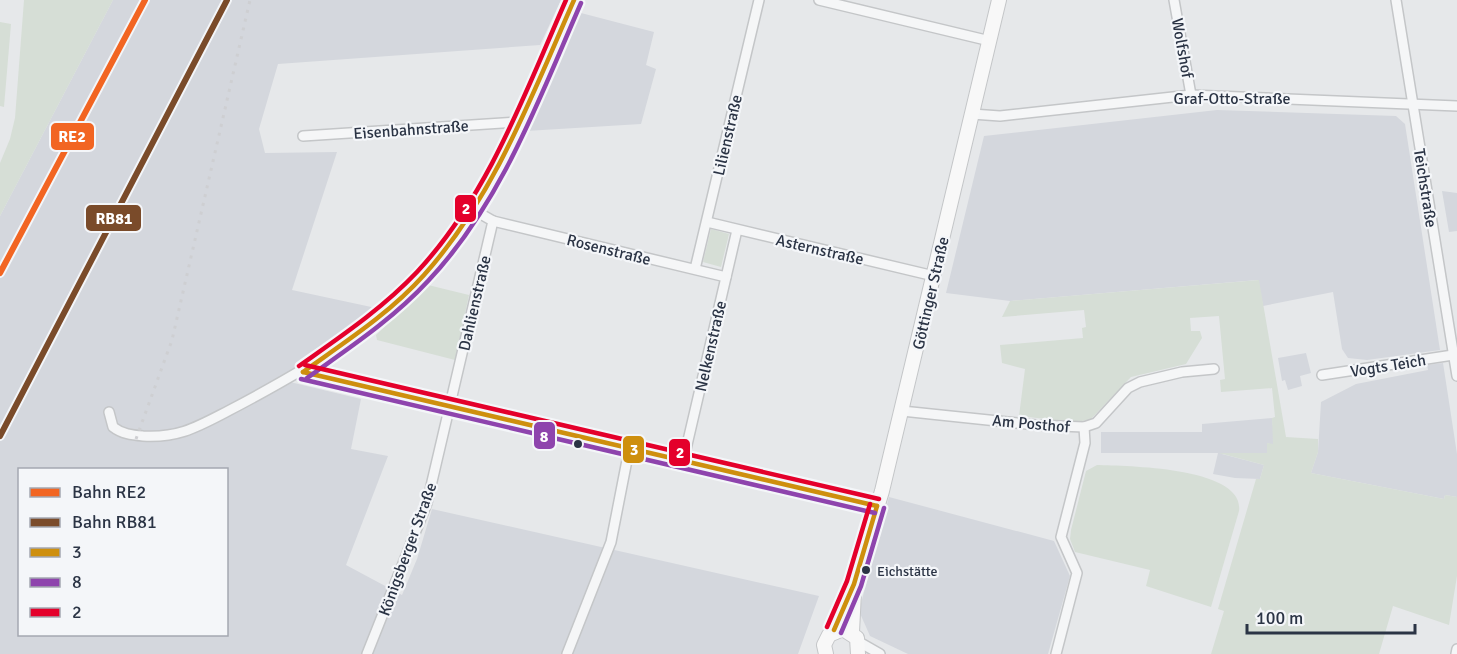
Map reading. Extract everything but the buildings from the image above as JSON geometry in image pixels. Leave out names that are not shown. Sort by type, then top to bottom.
[{"type":"main road","name":"Göttinger Straße","points":[[825,652],[825,640],[834,630],[854,584],[877,506],[902,411],[999,0]]},
{"type":"main road","name":"Göttinger Straße","points":[[854,584],[856,643]]},
{"type":"main road","points":[[834,630],[843,629],[856,643]]},
{"type":"street","points":[[109,412],[113,427],[124,434],[176,436],[303,372],[367,326],[422,276],[472,209],[519,122],[574,0]]},
{"type":"street","name":"Lilienstraße","points":[[695,269],[759,0]]},
{"type":"street","points":[[819,0],[990,41]]},
{"type":"street","name":"Wolfshof","points":[[1174,0],[1191,95]]},
{"type":"street","name":"Teichstraße","points":[[1396,0],[1457,376]]},
{"type":"street","name":"Graf-Otto-Straße","points":[[972,114],[1000,116],[1191,95],[1457,106]]},
{"type":"street","name":"Eisenbahnstraße","points":[[303,136],[519,122]]},
{"type":"street","points":[[472,209],[493,221]]},
{"type":"street","name":"Rosenstraße","points":[[493,221],[726,277]]},
{"type":"street","name":"Dahlienstraße","points":[[451,408],[493,221]]},
{"type":"street","name":"Asternstraße","points":[[707,222],[934,276]]},
{"type":"street","name":"Nelkenstraße","points":[[683,462],[737,230]]},
{"type":"street","points":[[1446,310],[1457,308]]},
{"type":"street","name":"Vogts Teich","points":[[1322,375],[1454,355]]},
{"type":"street","name":"Am Posthof","points":[[902,411],[1036,425],[1084,427],[1096,423],[1128,388],[1140,382],[1182,372],[1214,369]]},
{"type":"street","points":[[303,372],[629,450],[877,506]]},
{"type":"street","name":"Königsberger Straße","points":[[367,654],[427,503],[451,408]]},
{"type":"street","points":[[1056,654],[1077,573],[1061,537],[1085,443],[1084,427]]},
{"type":"street","points":[[567,654],[611,542],[629,450]]},
{"type":"street","points":[[856,643],[880,654]]},
{"type":"street","points":[[1456,654],[1457,649]]},
{"type":"shaded area","points":[[24,0],[113,0],[0,216],[0,163],[10,139],[15,118]]},
{"type":"shaded area","points":[[113,0],[561,0],[540,45],[278,64],[259,129],[265,153],[337,152],[292,290],[376,308],[290,382],[361,399],[351,449],[388,456],[346,565],[402,595],[417,559],[432,509],[819,596],[798,654],[0,654],[0,216]]},
{"type":"shaded area","points":[[581,13],[654,32],[646,65],[656,69],[641,124],[526,131]]},
{"type":"shaded area","points":[[0,22],[11,24],[4,107],[0,106]]},
{"type":"shaded area","points":[[1217,110],[1396,116],[1405,124],[1440,350],[1367,360],[1348,358],[1342,349],[1333,292],[1263,306],[1258,280],[1010,301],[946,293],[984,136]]},
{"type":"shaded area","points":[[1442,191],[1457,193],[1457,231],[1449,232]]},
{"type":"shaded area","points":[[711,229],[729,234],[721,267],[703,262]]},
{"type":"shaded area","points":[[1259,280],[1286,437],[1318,439],[1318,452],[1311,473],[1444,499],[1445,495],[1457,497],[1457,576],[1449,625],[1393,606],[1379,654],[1211,654],[1224,611],[1218,609],[1256,479],[1260,479],[1264,465],[1219,453],[1267,453],[1267,443],[1273,444],[1272,418],[1275,417],[1272,388],[1221,392],[1220,380],[1225,379],[1219,316],[1190,318],[1191,331],[1200,331],[1202,338],[1186,364],[1131,377],[1090,420],[1073,422],[1019,416],[1025,369],[1002,363],[1000,345],[1083,338],[1082,328],[1086,327],[1084,310],[1002,317],[1010,301]]},
{"type":"shaded area","points":[[428,285],[469,295],[455,360],[377,340],[376,335]]},
{"type":"shaded area","points":[[1306,353],[1311,373],[1300,376],[1302,386],[1288,390],[1285,380],[1282,381],[1278,358]]},
{"type":"shaded area","points":[[1443,363],[1457,454],[1457,497],[1445,495],[1444,499],[1311,473],[1318,452],[1321,402],[1356,384],[1428,370],[1427,365]]},
{"type":"shaded area","points":[[1272,418],[1273,445],[1267,443],[1267,453],[1222,454],[1264,465],[1260,479],[1213,474],[1218,453],[1101,453],[1101,432],[1202,432],[1202,424]]},
{"type":"shaded area","points":[[1097,465],[1157,468],[1205,477],[1224,485],[1236,496],[1239,511],[1211,607],[1146,586],[1150,570],[1075,552],[1070,539],[1071,530],[1086,471]]},
{"type":"shaded area","points":[[889,497],[1054,541],[1070,576],[1048,654],[908,654],[870,636],[859,611]]},
{"type":"railway","points":[[136,439],[172,340],[250,0]]},
{"type":"rail line","name":"RE2","points":[[0,273],[145,0]]},
{"type":"rail line","name":"RB81","points":[[0,436],[227,0]]},
{"type":"transit line","name":"2","points":[[299,366],[390,298],[417,272],[442,242],[485,177],[503,142],[566,0]]},
{"type":"transit line","name":"3","points":[[303,372],[366,327],[396,302],[424,275],[449,245],[491,179],[510,144],[574,0]]},
{"type":"transit line","name":"8","points":[[307,378],[400,308],[454,251],[477,219],[516,149],[581,3]]},
{"type":"transit line","name":"2","points":[[305,365],[879,499]]},
{"type":"transit line","name":"3","points":[[303,372],[877,506]]},
{"type":"transit line","name":"8","points":[[301,379],[875,513]]},
{"type":"transit line","name":"2","points":[[827,627],[847,581],[870,504]]},
{"type":"transit line","name":"3","points":[[834,630],[854,584],[877,506]]},
{"type":"transit line","name":"8","points":[[841,633],[861,586],[884,508]]},
{"type":"place","name":"Eichstätte","points":[[866,570]]}]
